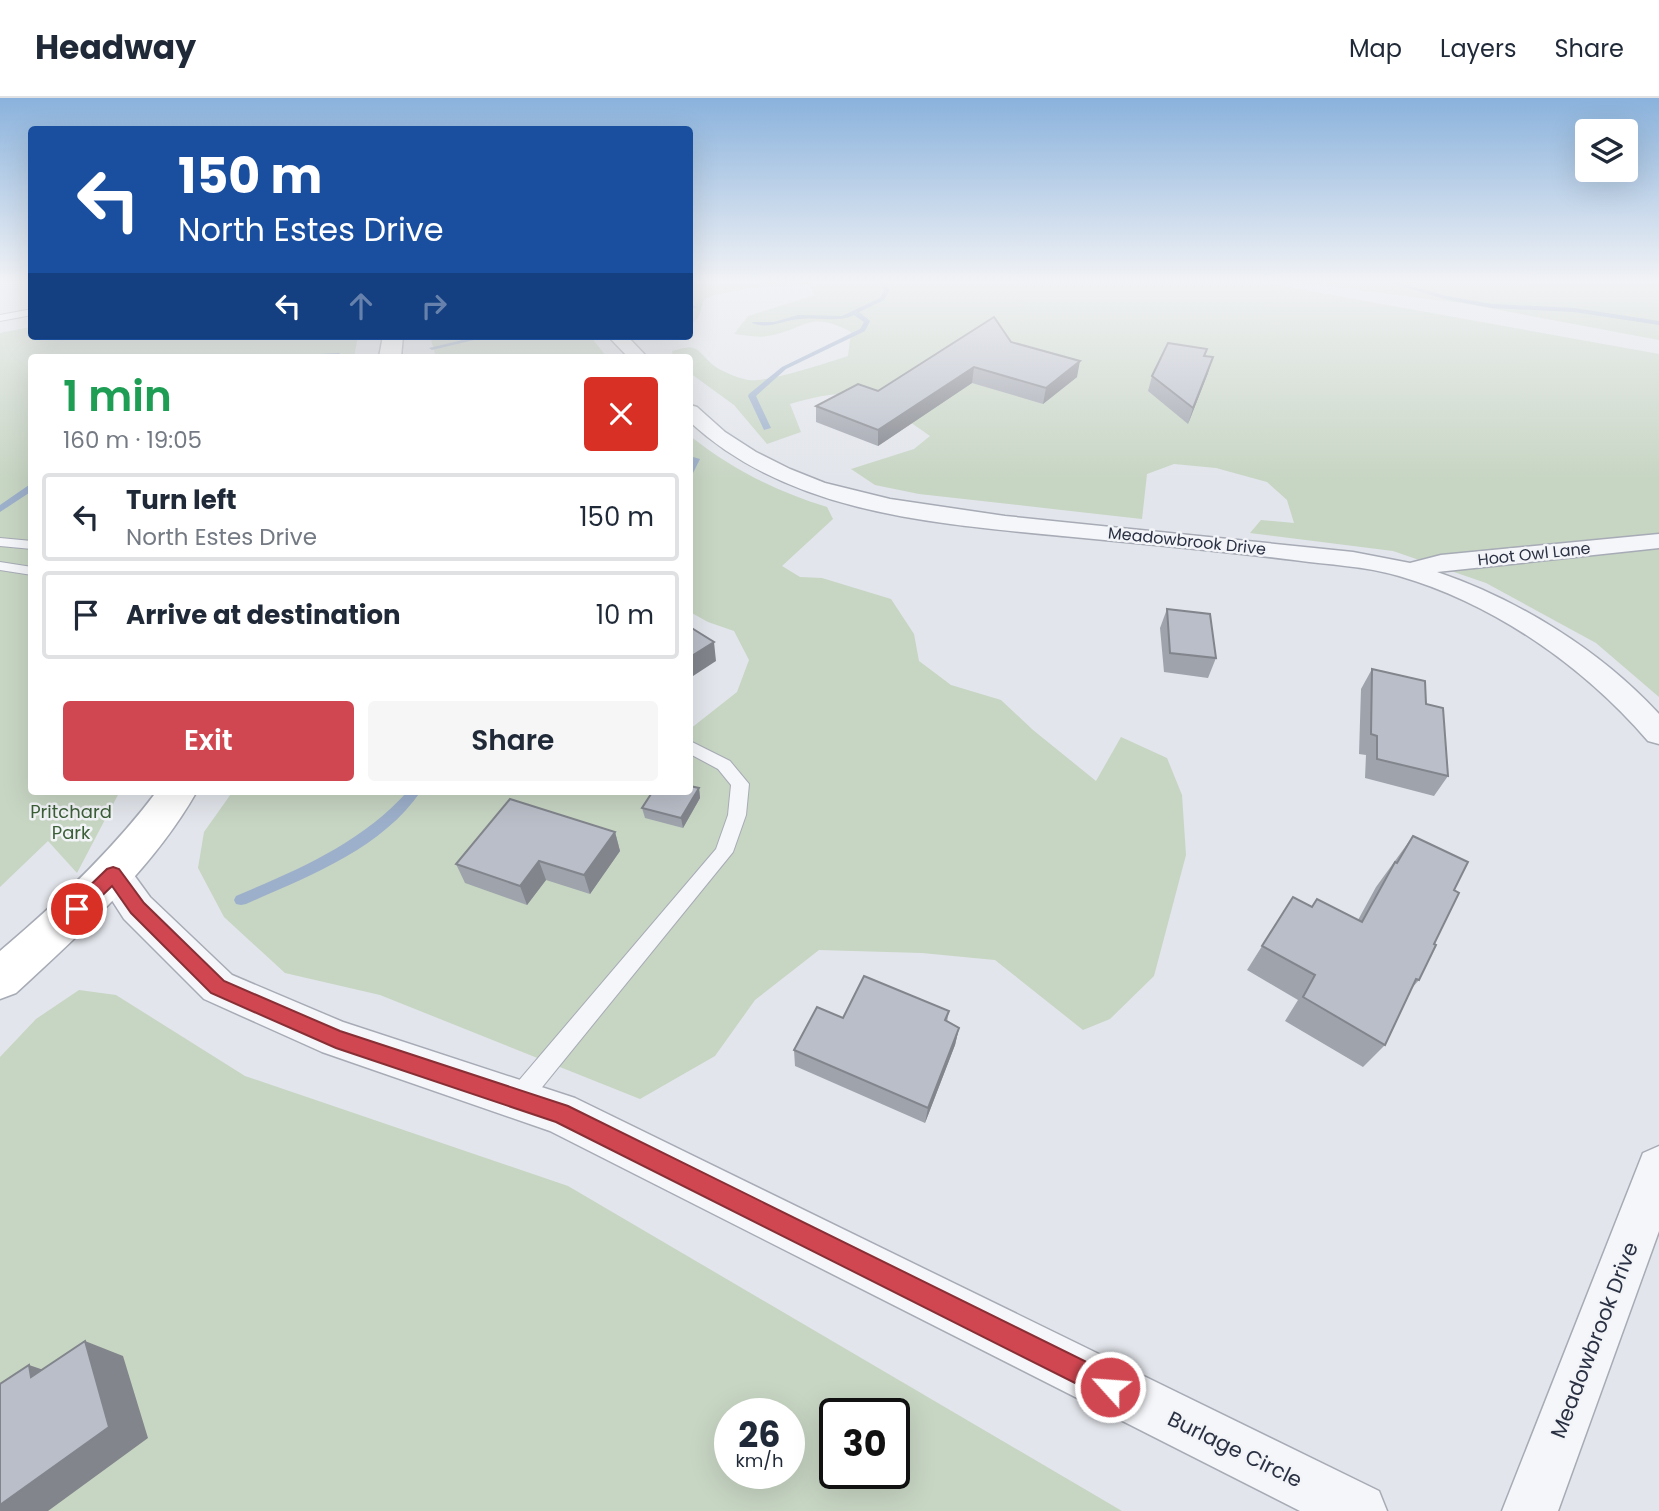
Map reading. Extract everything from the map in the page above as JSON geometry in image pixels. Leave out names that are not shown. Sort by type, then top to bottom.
[{"type":"main road","points":[[0,979],[113,874],[153,828],[175,795]]},
{"type":"street","name":"Meadowbrook Drive","points":[[693,414],[731,446],[778,471],[855,499],[931,514],[1261,548],[1381,564],[1410,571],[1450,586],[1545,636],[1643,713],[1659,733]]},
{"type":"street","name":"Hoot Owl Lane","points":[[1410,571],[1441,563],[1659,541]]},
{"type":"street","name":"Burlage Circle","points":[[113,874],[138,908],[218,987],[336,1039],[560,1113],[1359,1511]]},
{"type":"street","name":"Meadowbrook Drive","points":[[1530,1511],[1659,1169]]},
{"type":"lane","points":[[0,542],[28,545]]},
{"type":"lane","points":[[0,566],[28,570]]},
{"type":"lane","points":[[518,1099],[724,852],[737,815],[740,784],[724,765],[693,749]]},
{"type":"green space","name":"Pritchard Park","points":[[0,348],[356,348],[355,354],[28,354],[28,795],[118,795],[77,873],[48,841],[0,887]]},
{"type":"green space","points":[[433,348],[600,348],[605,354],[435,354]]},
{"type":"green space","points":[[849,348],[1625,348],[1659,354],[1659,697],[1596,643],[1486,583],[1393,551],[1250,533],[1261,520],[1294,523],[1287,500],[1267,482],[1216,468],[1174,464],[1147,474],[1142,519],[919,494],[875,485],[851,469],[914,449],[930,436],[879,402],[851,394],[834,394],[790,404],[801,432],[767,444],[734,405],[693,375],[693,354],[672,354],[672,351],[696,349],[713,365],[748,380],[797,372],[848,356]]},
{"type":"green space","points":[[693,438],[755,478],[827,507],[833,519],[782,566],[800,577],[822,578],[891,599],[914,634],[919,661],[951,685],[1001,700],[1096,781],[1121,737],[1167,758],[1182,795],[1186,855],[1154,976],[1110,1019],[1083,1030],[995,960],[922,953],[819,950],[755,1000],[715,1056],[640,1099],[380,995],[285,973],[224,917],[198,868],[204,832],[230,795],[693,795],[693,727],[737,692],[749,660],[734,631],[693,614]]},
{"type":"green space","points":[[79,990],[116,995],[245,1076],[568,1186],[1122,1511],[0,1511],[0,1057],[36,1019]]},
{"type":"building","points":[[945,348],[1033,348],[1080,361],[1046,388],[974,367],[878,430],[816,406],[858,384],[878,391]]},
{"type":"building","points":[[1166,348],[1207,349],[1204,356],[1213,357],[1193,408],[1152,376]]},
{"type":"building","points":[[1167,609],[1210,614],[1216,658],[1170,653]]},
{"type":"building","points":[[693,629],[714,642],[693,655]]},
{"type":"building","points":[[1372,669],[1425,681],[1426,704],[1443,708],[1448,776],[1377,759],[1377,736],[1371,734]]},
{"type":"building","points":[[693,787],[699,788],[681,818],[642,808],[650,795],[693,795]]},
{"type":"building","points":[[510,799],[615,832],[584,875],[539,861],[520,886],[456,864]]},
{"type":"building","points":[[1413,836],[1468,862],[1454,890],[1459,893],[1434,944],[1436,945],[1419,980],[1416,979],[1385,1045],[1303,997],[1315,975],[1262,946],[1293,897],[1312,907],[1317,899],[1362,922],[1395,862],[1397,863]]},
{"type":"building","points":[[864,976],[949,1011],[945,1020],[959,1028],[928,1108],[794,1050],[817,1007],[843,1018]]},
{"type":"building","points":[[85,1341],[109,1427],[0,1505],[0,1384],[29,1365],[31,1377]]},
{"type":"waterway","points":[[767,428],[752,396],[784,368],[826,348]]},
{"type":"waterway","points":[[693,465],[696,459]]},
{"type":"waterway","points":[[0,509],[28,490]]},
{"type":"waterway","points":[[241,900],[312,868],[357,843],[378,828],[411,795]]},
{"type":"route","points":[[77,909],[113,874],[158,930],[218,987],[336,1039],[560,1113],[1110,1387]]}]
